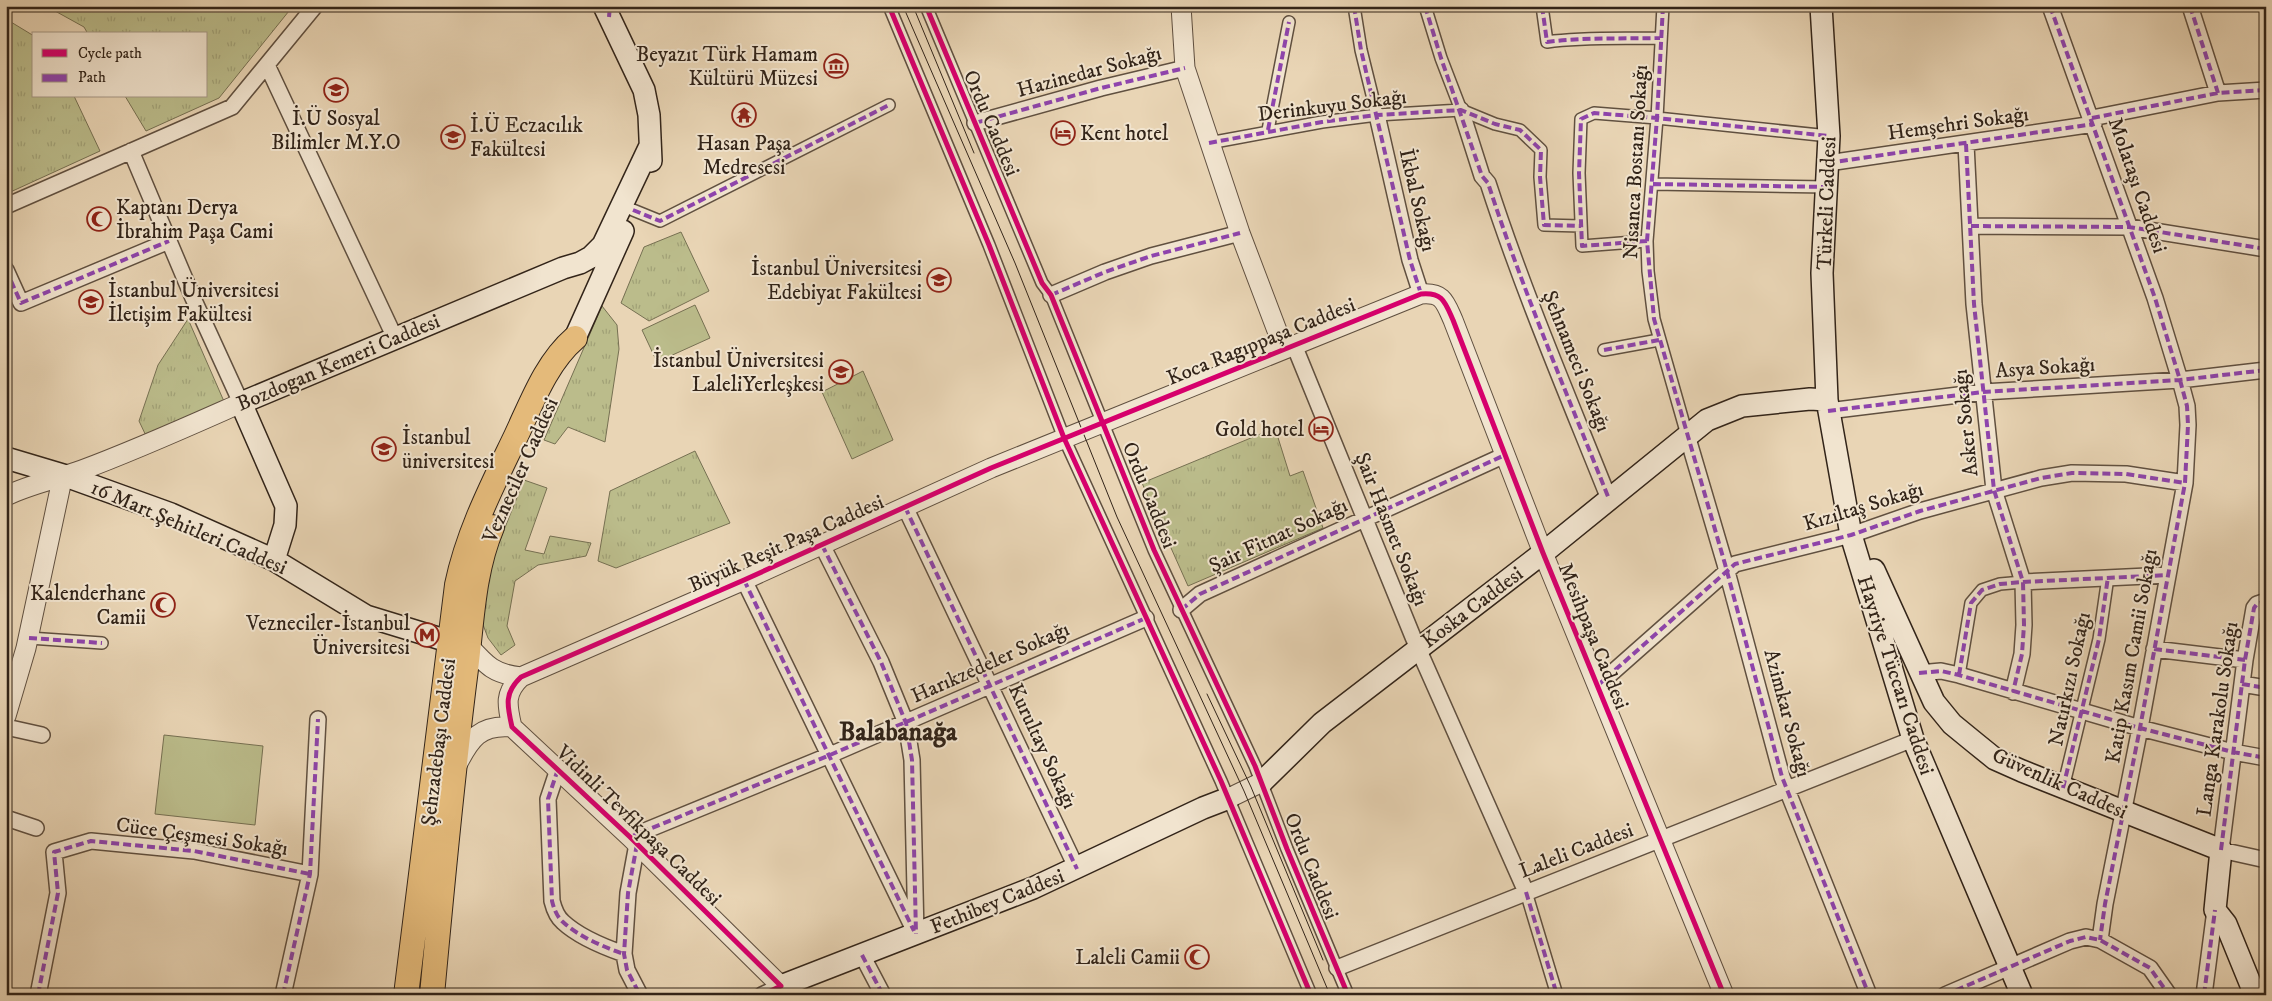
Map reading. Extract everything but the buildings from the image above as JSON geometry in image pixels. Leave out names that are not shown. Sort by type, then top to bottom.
[{"type":"main road","name":"Türkeli Caddesi","points":[[1821,6],[1829,136],[1822,273],[1827,405]]},
{"type":"main road","name":"Vezneciler Caddesi","points":[[460,644],[484,545],[509,486],[564,374],[574,338],[633,210],[649,169],[649,115],[644,90],[608,10]]},
{"type":"main road","name":"Bozdogan Kemeri Caddesi","points":[[241,403],[591,257],[603,245],[649,148]]},
{"type":"main road","points":[[569,267],[580,270],[588,276],[592,282],[592,301]]},
{"type":"main road","name":"Koska Caddesi","points":[[1262,782],[1322,723],[1543,553],[1707,420],[1742,406],[1810,399],[1827,405]]},
{"type":"main road","points":[[241,403],[286,506],[285,525],[274,560]]},
{"type":"main road","name":"Hayriye Tüccarı Caddesi","points":[[1827,405],[1851,535],[1913,739],[2022,995]]},
{"type":"main road","name":"16 Mart Şehitleri Caddesi","points":[[6,458],[63,475],[171,514],[274,560],[366,616],[460,644]]},
{"type":"main road","name":"Güvenlik Caddesi","points":[[1851,535],[1864,547],[1919,673],[1934,702],[1952,724],[1995,759],[2063,788],[2222,850]]},
{"type":"main road","name":"Şehzadebaşı Caddesi","points":[[432,995],[451,781],[460,644]]},
{"type":"main road","name":"Şehzadebaşı Caddesi","points":[[406,995],[460,644]]},
{"type":"main road","name":"Fethibey Caddesi","points":[[778,992],[862,955],[1077,869],[1203,808],[1229,798]]},
{"type":"main road","points":[[2222,850],[2215,910],[2226,924],[2255,995]]},
{"type":"street","points":[[6,206],[232,108],[315,6]]},
{"type":"street","points":[[889,6],[989,245],[1064,438],[1229,798],[1311,995]]},
{"type":"street","name":"Ordu Caddesi","points":[[926,6],[1042,283],[1051,295],[1181,610],[1262,782],[1287,849],[1348,995]]},
{"type":"street","points":[[1181,6],[1185,68],[1240,233],[1289,347]]},
{"type":"street","points":[[1354,6],[1361,50],[1377,115]]},
{"type":"street","points":[[1425,6],[1441,58],[1461,110],[1495,124],[1520,130],[1541,150],[1540,177],[1544,225],[1581,226]]},
{"type":"street","points":[[1542,6],[1547,42],[1577,38],[1605,40],[1660,38]]},
{"type":"street","name":"Nisanca Bostanı Sokağı","points":[[1663,6],[1653,184],[1647,241],[1654,319],[1687,435]]},
{"type":"street","name":"Molataşı Caddesi","points":[[2050,6],[2093,121],[2155,298],[2180,380]]},
{"type":"street","points":[[2190,6],[2218,93]]},
{"type":"street","points":[[1268,130],[1289,22]]},
{"type":"street","points":[[267,65],[395,338]]},
{"type":"street","name":"Hazinedar Sokağı","points":[[975,123],[1101,88],[1185,68]]},
{"type":"street","name":"Hemşehri Sokağı","points":[[1828,163],[1966,144],[2093,121],[2218,93],[2266,90]]},
{"type":"street","points":[[633,210],[660,221],[889,105]]},
{"type":"street","name":"Derinkuyu Sokağı","points":[[1209,143],[1268,130],[1377,115],[1461,110]]},
{"type":"street","name":"Şehnameci Sokağı","points":[[1461,110],[1482,176],[1488,183],[1506,239],[1609,499]]},
{"type":"street","points":[[1647,241],[1582,246],[1581,119],[1594,113],[1829,136]]},
{"type":"street","name":"İkbal Sokağı","points":[[1377,115],[1410,260],[1426,294]]},
{"type":"street","name":"Asker Sokağı","points":[[1966,144],[1974,301],[1994,490],[2023,582],[2024,625],[2022,654],[2013,692]]},
{"type":"street","points":[[132,151],[169,241],[241,403]]},
{"type":"street","points":[[1653,184],[1827,187]]},
{"type":"street","points":[[1971,226],[2130,227],[2266,250]]},
{"type":"street","points":[[1051,295],[1151,256],[1240,233]]},
{"type":"street","points":[[6,270],[21,303],[169,241]]},
{"type":"street","name":"Koca Ragıppaşa Caddesi","points":[[1064,438],[1426,294]]},
{"type":"street","name":"Mesihpaşa Caddesi","points":[[1426,294],[1439,296],[1445,303],[1543,553],[1724,995]]},
{"type":"street","points":[[1604,350],[1660,340]]},
{"type":"street","name":"Şair Hasmet Sokağı","points":[[1289,347],[1366,518],[1413,637],[1526,892]]},
{"type":"street","name":"Asya Sokağı","points":[[1827,405],[1983,392],[2180,380],[2266,370]]},
{"type":"street","name":"Katip Kasım Camii Sokağı","points":[[2100,940],[2105,904],[2140,728],[2185,483],[2188,425],[2180,380]]},
{"type":"street","name":"Bozdogan Kemeri Caddesi","points":[[7,499],[63,475],[138,448],[241,403]]},
{"type":"street","name":"Azimkar Sokağı","points":[[1687,435],[1727,570],[1786,790],[1869,995]]},
{"type":"street","name":"Büyük Reşit Paşa Caddesi","points":[[522,677],[744,580],[991,468],[1064,438]]},
{"type":"street","name":"Şair Fitnat Sokağı","points":[[1181,610],[1200,594],[1505,455]]},
{"type":"street","name":"Kızıltaş Sokağı","points":[[1597,686],[1727,570],[1741,562],[1851,535],[1920,511],[1994,490],[2072,473],[2126,474],[2185,483]]},
{"type":"street","points":[[6,716],[28,638],[63,475]]},
{"type":"street","name":"Kurultay Sokağı","points":[[905,507],[1077,869]]},
{"type":"street","points":[[822,545],[881,662],[906,722],[912,760],[916,934]]},
{"type":"street","points":[[1959,676],[1971,603],[1982,590],[2000,584],[2023,582],[2108,576],[2168,575]]},
{"type":"street","name":"Natırkızı Sokağı","points":[[2063,788],[2099,639],[2108,576]]},
{"type":"street","points":[[744,580],[916,934]]},
{"type":"street","name":"Langa Karakolu Sokağı","points":[[2222,850],[2245,660],[2254,608],[2257,604],[2266,601]]},
{"type":"street","name":"Harıkzedeler Sokağı","points":[[633,841],[1146,618]]},
{"type":"street","points":[[28,638],[102,643]]},
{"type":"street","points":[[460,644],[486,666],[512,676],[522,677]]},
{"type":"street","points":[[2154,649],[2245,660]]},
{"type":"street","points":[[1919,673],[1940,671],[2140,728],[2233,752],[2266,758]]},
{"type":"street","points":[[451,781],[456,766],[472,739],[490,728],[512,727],[508,695],[511,687],[522,677]]},
{"type":"street","points":[[2242,684],[2266,688]]},
{"type":"street","points":[[283,995],[310,874],[318,719]]},
{"type":"street","points":[[6,727],[42,735]]},
{"type":"street","name":"Vidinli Tevfikpaşa Caddesi","points":[[512,727],[633,841],[778,992]]},
{"type":"street","name":"Laleli Caddesi","points":[[1337,968],[1913,739]]},
{"type":"street","points":[[558,769],[548,800],[552,901],[556,913],[563,922],[577,931],[624,954]]},
{"type":"street","points":[[1229,798],[1262,782]]},
{"type":"street","points":[[6,818],[36,828]]},
{"type":"street","name":"Cüce Çeşmesi Sokağı","points":[[38,995],[58,893],[54,852],[91,841],[194,851],[310,874]]},
{"type":"street","points":[[633,841],[624,954],[631,979],[640,995]]},
{"type":"street","name":"Güvenlik Caddesi","points":[[2222,850],[2266,860]]},
{"type":"street","points":[[1526,892],[1557,995]]},
{"type":"street","points":[[2204,995],[2215,910]]},
{"type":"street","points":[[1945,995],[2070,941],[2086,937],[2100,940],[2150,968],[2169,995]]},
{"type":"street","points":[[862,955],[883,995]]},
{"type":"green space","points":[[46,6],[293,6],[219,98],[146,131],[126,98],[208,98],[208,32],[87,32],[84,27]]},
{"type":"green space","points":[[6,19],[32,35],[32,98],[75,98],[100,151],[6,194]]},
{"type":"green space","points":[[681,232],[709,291],[649,321],[621,303],[644,247]]},
{"type":"green space","points":[[695,305],[710,338],[657,362],[642,330]]},
{"type":"green space","points":[[602,306],[617,325],[619,349],[605,442],[568,427],[555,444],[544,440]]},
{"type":"green space","points":[[188,319],[226,406],[148,440],[139,421],[158,365]]},
{"type":"green space","points":[[863,371],[893,440],[852,459],[822,392]]},
{"type":"green space","points":[[1275,428],[1290,476],[1303,471],[1323,528],[1188,586],[1142,483]]},
{"type":"green space","points":[[695,451],[730,523],[616,568],[598,561],[610,491]]},
{"type":"green space","points":[[524,480],[547,488],[525,550],[544,554],[550,536],[591,543],[586,556],[538,565],[515,581],[507,626],[515,645],[501,655],[488,638],[479,614],[496,550]]},
{"type":"green space","points":[[164,735],[263,746],[255,825],[155,814]]},
{"type":"tram line","points":[[903,6],[1015,263],[1117,517],[1244,791],[1330,995]]},
{"type":"tram line","points":[[913,6],[974,153]]},
{"type":"tram line","points":[[1207,694],[1251,787],[1323,960]]},
{"type":"marked path","points":[[609,17],[610,6]]},
{"type":"marked path","points":[[1354,6],[1361,50],[1410,260],[1421,294]]},
{"type":"marked path","points":[[1425,6],[1482,176],[1488,183],[1531,303],[1609,499]]},
{"type":"marked path","points":[[1542,6],[1547,42],[1589,39],[1660,38]]},
{"type":"marked path","points":[[1663,6],[1657,118],[1647,241],[1654,319],[1725,564],[1782,777],[1869,995]]},
{"type":"marked path","points":[[2050,6],[2155,298],[2187,406],[2185,483],[2140,728],[2105,904],[2100,940]]},
{"type":"marked path","points":[[2190,6],[2218,93]]},
{"type":"marked path","points":[[1268,130],[1289,22]]},
{"type":"marked path","points":[[975,123],[1101,88],[1185,68]]},
{"type":"marked path","points":[[2092,118],[2218,93],[2266,90]]},
{"type":"marked path","points":[[633,210],[660,221],[889,105]]},
{"type":"marked path","points":[[1209,143],[1322,122],[1377,115],[1461,110],[1495,124],[1520,130],[1541,150],[1540,177],[1544,225],[1581,226]]},
{"type":"marked path","points":[[1647,241],[1582,246],[1579,173],[1581,119],[1594,113],[1829,136]]},
{"type":"marked path","points":[[1828,163],[2094,124]]},
{"type":"marked path","points":[[1966,144],[1974,304],[1994,490],[2023,582],[2024,625],[2022,654],[2013,692]]},
{"type":"marked path","points":[[1653,184],[1827,187]]},
{"type":"marked path","points":[[1971,226],[2129,227],[2266,249]]},
{"type":"marked path","points":[[1051,295],[1105,272],[1151,256],[1240,233]]},
{"type":"marked path","points":[[6,270],[21,303],[169,241]]},
{"type":"marked path","points":[[1604,350],[1659,340]]},
{"type":"marked path","points":[[1828,411],[1983,392],[2180,380],[2266,370]]},
{"type":"marked path","points":[[1181,610],[1200,594],[1505,455]]},
{"type":"marked path","points":[[1597,686],[1735,564],[1851,535],[1920,511],[2041,478],[2072,473],[2126,474],[2185,483]]},
{"type":"marked path","points":[[905,507],[1077,869]]},
{"type":"marked path","points":[[822,545],[881,662],[906,723],[912,760],[916,934]]},
{"type":"marked path","points":[[1959,675],[1971,603],[1982,590],[2000,584],[2023,582],[2168,575]]},
{"type":"marked path","points":[[2063,788],[2099,639],[2108,577]]},
{"type":"marked path","points":[[744,580],[914,931]]},
{"type":"marked path","points":[[2221,850],[2245,660],[2254,608],[2257,604],[2266,601]]},
{"type":"marked path","points":[[630,837],[830,755],[1146,618]]},
{"type":"marked path","points":[[29,638],[102,643]]},
{"type":"marked path","points":[[2154,649],[2245,660]]},
{"type":"marked path","points":[[1919,673],[1941,671],[1959,675],[2140,728],[2233,752],[2266,758]]},
{"type":"marked path","points":[[2242,684],[2266,688]]},
{"type":"marked path","points":[[283,995],[310,874],[318,719]]},
{"type":"marked path","points":[[558,769],[548,799],[552,901],[554,907],[561,920],[576,932],[600,945],[624,954]]},
{"type":"marked path","points":[[38,995],[58,893],[54,852],[91,841],[194,851],[310,874]]},
{"type":"marked path","points":[[637,844],[628,893],[624,954],[627,970],[640,995]]},
{"type":"marked path","points":[[1526,892],[1557,995]]},
{"type":"marked path","points":[[2204,995],[2215,910]]},
{"type":"marked path","points":[[1945,995],[2070,941],[2086,937],[2100,940],[2150,968],[2169,995]]},
{"type":"marked path","points":[[862,955],[883,995]]},
{"type":"cycle path","points":[[889,6],[989,245],[1064,438],[1221,781],[1311,995]]},
{"type":"cycle path","points":[[926,6],[1042,283],[1051,295],[1154,550],[1255,766],[1287,849],[1348,995]]},
{"type":"cycle path","points":[[762,995],[781,986],[630,837],[512,727],[508,706],[509,694],[521,677],[744,580],[991,468],[1421,294],[1439,297],[1448,308],[1543,553],[1724,995]]},
{"type":"place","name":"Beyazıt Türk Hamam Kültürü Müzesi","points":[[836,66]]},
{"type":"place","name":"İ.Ü Sosyal Bilimler M.Y.O","points":[[336,90]]},
{"type":"place","name":"Hasan Paşa Medresesi","points":[[744,115]]},
{"type":"place","name":"Kent hotel","points":[[1063,133]]},
{"type":"place","name":"İ.Ü Eczacılık Fakültesi","points":[[453,137]]},
{"type":"place","name":"Kaptanı Derya İbrahim Paşa Cami","points":[[99,219]]},
{"type":"place","name":"İstanbul Üniversitesi Edebiyat Fakültesi","points":[[939,280]]},
{"type":"place","name":"İstanbul Üniversitesi İletişim Fakültesi","points":[[91,302]]},
{"type":"place","name":"İstanbul Üniversitesi LaleliYerleşkesi","points":[[841,372]]},
{"type":"place","name":"Gold hotel","points":[[1321,429]]},
{"type":"place","name":"İstanbul üniversitesi","points":[[384,449]]},
{"type":"place","name":"Kalenderhane Camii","points":[[163,605]]},
{"type":"place","name":"Vezneciler-İstanbul Üniversitesi","points":[[427,635]]},
{"type":"place","name":"Laleli Camii","points":[[1197,957]]},
{"type":"district","name":"Balabanağa","points":[[898,731]]}]
